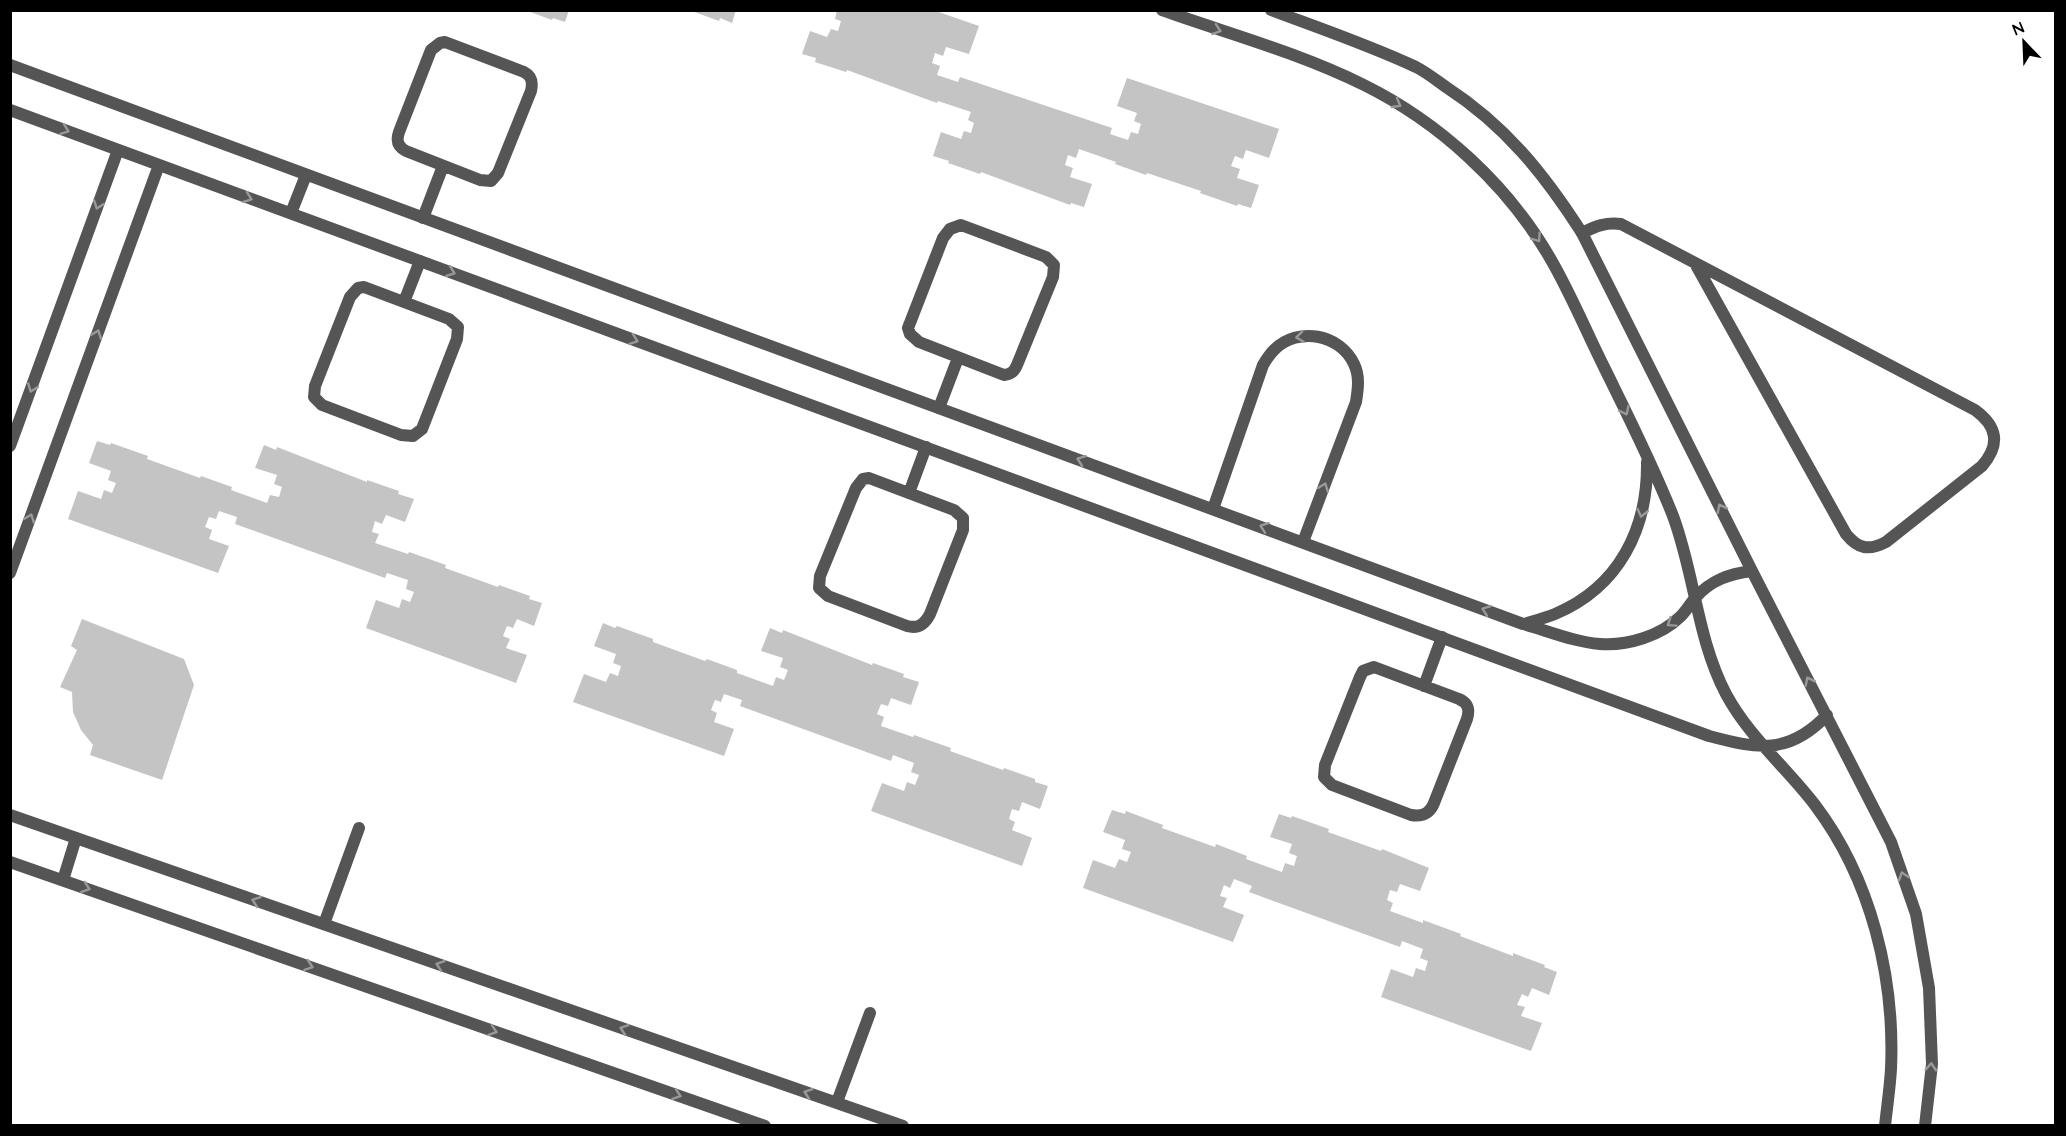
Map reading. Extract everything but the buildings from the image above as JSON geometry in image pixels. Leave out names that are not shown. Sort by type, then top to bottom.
[{"type":"street","points":[[1162,10],[1304,60],[1364,85],[1419,118],[1469,158],[1513,205],[1550,257],[1647,455],[1676,524],[1696,597],[1702,630],[1725,692],[1742,722],[1815,804],[1854,869],[1877,933],[1889,1000],[1891,1068],[1885,1125]]},
{"type":"street","points":[[1271,10],[1338,34],[1417,68],[1467,100],[1512,140],[1551,185],[1582,232],[1752,571],[1892,842],[1916,914],[1929,988],[1932,1064],[1925,1125]]},
{"type":"street","points":[[440,43],[451,44],[529,75],[532,80],[531,91],[495,177],[485,182],[443,166],[401,149],[397,138],[431,50],[440,43]]},
{"type":"street","points":[[10,65],[1523,624],[1599,644],[1628,643],[1656,633],[1680,617],[1696,597],[1712,583],[1731,574],[1752,571]]},
{"type":"street","points":[[10,110],[1709,736],[1736,743],[1781,745],[1799,739],[1827,715]]},
{"type":"street","points":[[10,446],[118,150]]},
{"type":"street","points":[[10,573],[159,165]]},
{"type":"street","points":[[423,218],[443,166]]},
{"type":"street","points":[[291,213],[306,175]]},
{"type":"street","points":[[1582,232],[1610,222],[1621,224],[1975,410],[1986,417],[1993,429],[1995,442],[1991,455],[1982,465],[1886,543],[1875,548],[1864,548],[1853,543],[1696,265]]},
{"type":"street","points":[[961,225],[1051,261],[1054,265],[1053,277],[1015,370],[1004,375],[958,358],[913,339],[909,328],[944,238],[950,229],[961,225]]},
{"type":"street","points":[[404,302],[420,261]]},
{"type":"street","points":[[358,288],[364,288],[404,302],[454,322],[459,333],[422,429],[413,436],[407,437],[322,405],[317,402],[313,392],[353,292],[358,288]]},
{"type":"street","points":[[1213,509],[1263,365],[1274,350],[1290,339],[1308,336],[1327,339],[1343,349],[1354,365],[1359,383],[1356,402],[1303,542]]},
{"type":"street","points":[[939,408],[958,358]]},
{"type":"street","points":[[909,493],[926,447]]},
{"type":"street","points":[[1523,624],[1555,614],[1584,598],[1609,577],[1628,550],[1641,520],[1647,488],[1647,455]]},
{"type":"street","points":[[869,478],[909,493],[960,513],[964,524],[928,619],[913,627],[828,596],[823,593],[819,582],[858,483],[869,478]]},
{"type":"street","points":[[1424,686],[1442,637]]},
{"type":"street","points":[[1374,667],[1424,686],[1464,702],[1469,713],[1428,813],[1411,815],[1327,782],[1323,771],[1363,671],[1374,667]]},
{"type":"street","points":[[10,815],[903,1125]]},
{"type":"street","points":[[324,924],[359,828]]},
{"type":"street","points":[[63,880],[76,838]]},
{"type":"street","points":[[10,862],[765,1125]]},
{"type":"street","points":[[837,1102],[870,1013]]}]
